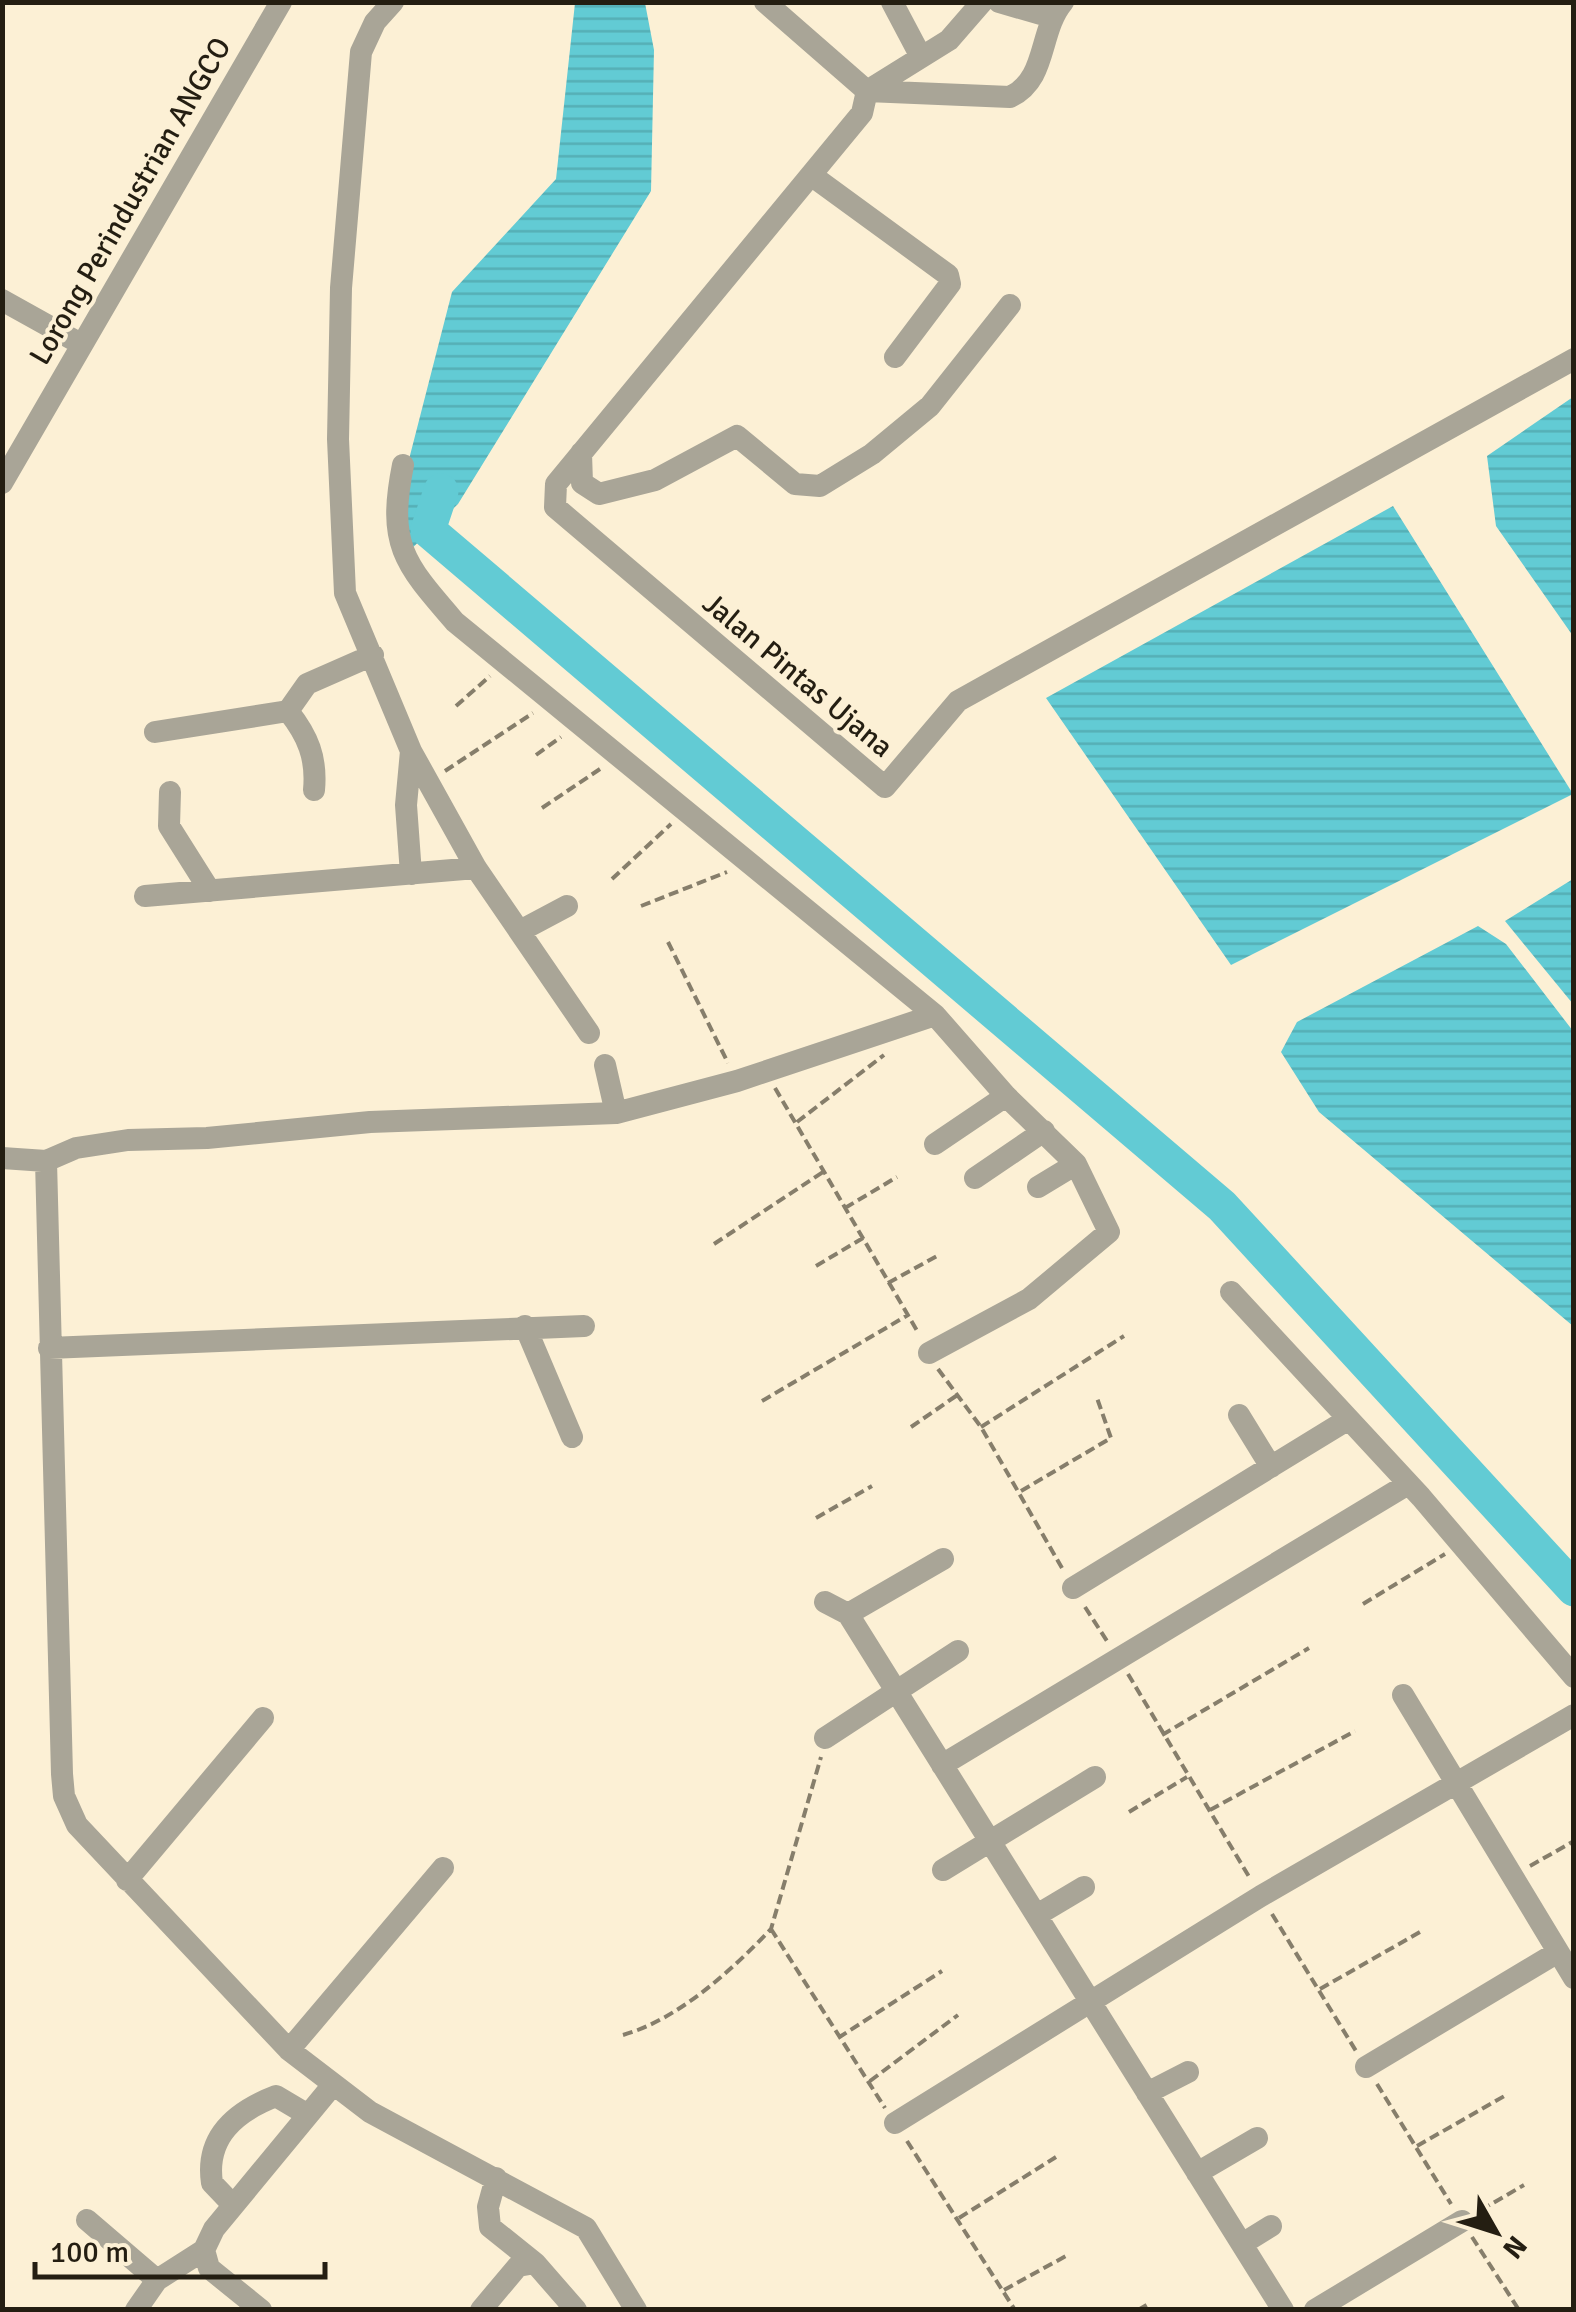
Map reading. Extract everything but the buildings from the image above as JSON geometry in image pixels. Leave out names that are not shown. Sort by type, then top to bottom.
[{"type":"street","name":"Lorong Perindustrian ANGCO","points":[[2,483],[13,437],[80,344],[280,2]]},
{"type":"street","points":[[393,2],[375,22],[361,52],[340,288],[344,593],[410,751],[476,868],[589,1033]]},
{"type":"street","points":[[765,2],[867,91],[1010,97],[1024,90],[1035,75],[1057,10],[998,2]]},
{"type":"street","points":[[892,2],[920,55]]},
{"type":"street","points":[[867,91],[949,40],[982,2]]},
{"type":"street","name":"Jalan Pintas Ujana","points":[[867,91],[862,113],[556,484],[555,507],[885,787],[958,701],[1574,359]]},
{"type":"street","points":[[811,175],[948,275],[950,284],[895,357]]},
{"type":"street","points":[[2,300],[80,344]]},
{"type":"street","points":[[581,452],[582,483],[599,494],[655,480],[737,436],[794,484],[820,486],[872,454],[930,406],[1010,305]]},
{"type":"street","points":[[403,465],[394,508],[398,545],[424,587],[455,622],[935,1015],[1006,1096],[1076,1164],[1108,1223],[1103,1240],[1029,1298],[928,1353]]},
{"type":"street","points":[[155,732],[288,711],[307,684],[373,655]]},
{"type":"street","points":[[288,711],[305,733],[316,767],[314,790]]},
{"type":"street","points":[[410,751],[406,805],[412,874]]},
{"type":"street","points":[[170,792],[169,826],[210,890]]},
{"type":"street","points":[[144,896],[476,868]]},
{"type":"street","points":[[520,931],[567,906]]},
{"type":"street","points":[[2,1158],[46,1161],[76,1148],[128,1140],[207,1138],[449,1116],[616,1113],[737,1081],[935,1015]]},
{"type":"street","points":[[604,1064],[616,1113]]},
{"type":"street","points":[[934,1144],[1006,1096]]},
{"type":"street","points":[[975,1178],[1044,1131]]},
{"type":"street","points":[[46,1161],[64,1796],[77,1825],[289,2050],[370,2112],[586,2228],[636,2310]]},
{"type":"street","points":[[1038,1187],[1076,1164]]},
{"type":"street","points":[[1232,1292],[1408,1484],[1574,1677]]},
{"type":"street","points":[[524,1326],[572,1436]]},
{"type":"street","points":[[49,1348],[584,1326]]},
{"type":"street","points":[[1239,1415],[1271,1466]]},
{"type":"street","points":[[1073,1588],[1347,1420]]},
{"type":"street","points":[[942,1765],[1408,1484]]},
{"type":"street","points":[[848,1614],[943,1559]]},
{"type":"street","points":[[825,1602],[848,1614],[1283,2310]]},
{"type":"street","points":[[825,1738],[958,1651]]},
{"type":"street","points":[[1403,1696],[1459,1782],[1574,1978]]},
{"type":"street","points":[[895,2124],[1261,1896],[1574,1716]]},
{"type":"street","points":[[127,1880],[263,1718]]},
{"type":"street","points":[[943,1870],[1096,1776]]},
{"type":"street","points":[[289,2050],[443,1868]]},
{"type":"street","points":[[1037,1915],[1084,1887]]},
{"type":"street","points":[[1366,2067],[1558,1952]]},
{"type":"street","points":[[1147,2093],[1188,2072]]},
{"type":"street","points":[[136,2310],[157,2280],[204,2250],[233,2206],[332,2086]]},
{"type":"street","points":[[233,2206],[212,2183],[218,2139],[243,2108],[276,2096],[308,2115]]},
{"type":"street","points":[[1197,2172],[1257,2138]]},
{"type":"street","points":[[496,2178],[488,2207],[490,2227],[535,2263],[576,2310]]},
{"type":"street","points":[[88,2220],[157,2280]]},
{"type":"street","points":[[1315,2310],[1462,2221]]},
{"type":"street","points":[[1242,2244],[1271,2226]]},
{"type":"street","points":[[204,2250],[209,2268],[261,2310]]},
{"type":"street","points":[[481,2310],[518,2266],[535,2263]]},
{"type":"path","points":[[456,706],[490,675],[514,669]]},
{"type":"path","points":[[536,755],[581,722]]},
{"type":"path","points":[[428,780],[522,723]]},
{"type":"path","points":[[542,808],[620,755]]},
{"type":"path","points":[[612,879],[685,810]]},
{"type":"path","points":[[641,906],[750,863]]},
{"type":"path","points":[[668,942],[737,1081]]},
{"type":"path","points":[[796,1122],[889,1051]]},
{"type":"path","points":[[764,1072],[928,1353],[1021,1491],[1073,1588],[1187,1777],[1519,2310]]},
{"type":"path","points":[[714,1244],[824,1172]]},
{"type":"path","points":[[844,1208],[898,1177]]},
{"type":"path","points":[[816,1266],[862,1238]]},
{"type":"path","points":[[887,1284],[937,1256]]},
{"type":"path","points":[[762,1401],[908,1314]]},
{"type":"path","points":[[981,1427],[1124,1336]]},
{"type":"path","points":[[911,1427],[956,1396]]},
{"type":"path","points":[[1021,1491],[1111,1438],[1098,1398]]},
{"type":"path","points":[[816,1518],[872,1486]]},
{"type":"path","points":[[1363,1604],[1449,1551],[1464,1548]]},
{"type":"path","points":[[1162,1734],[1309,1648]]},
{"type":"path","points":[[1210,1810],[1355,1731]]},
{"type":"path","points":[[623,2035],[650,2027],[754,1952],[771,1929],[825,1738]]},
{"type":"path","points":[[1129,1812],[1187,1777]]},
{"type":"path","points":[[1512,1877],[1574,1842]]},
{"type":"path","points":[[1318,1990],[1420,1932]]},
{"type":"path","points":[[838,2038],[942,1971]]},
{"type":"path","points":[[869,2082],[958,2015]]},
{"type":"path","points":[[1416,2147],[1508,2094]]},
{"type":"path","points":[[959,2218],[1056,2157]]},
{"type":"path","points":[[1462,2221],[1524,2185]]},
{"type":"path","points":[[1003,2291],[1066,2256]]},
{"type":"path","points":[[1138,2310],[1150,2302]]},
{"type":"water","points":[[575,3],[645,3],[654,50],[651,191],[458,504],[406,554],[397,506],[452,292],[556,179]]},
{"type":"water","points":[[1573,397],[1573,636],[1496,526],[1487,456]]},
{"type":"water","points":[[1393,506],[1573,794],[1231,965],[1046,698]]},
{"type":"water","points":[[1573,879],[1573,1004],[1505,921]]},
{"type":"water","points":[[1478,926],[1506,944],[1573,1031],[1573,1326],[1319,1112],[1281,1052],[1297,1022]]},
{"type":"waterway","points":[[441,491],[428,530],[1222,1206],[1574,1589]]}]
